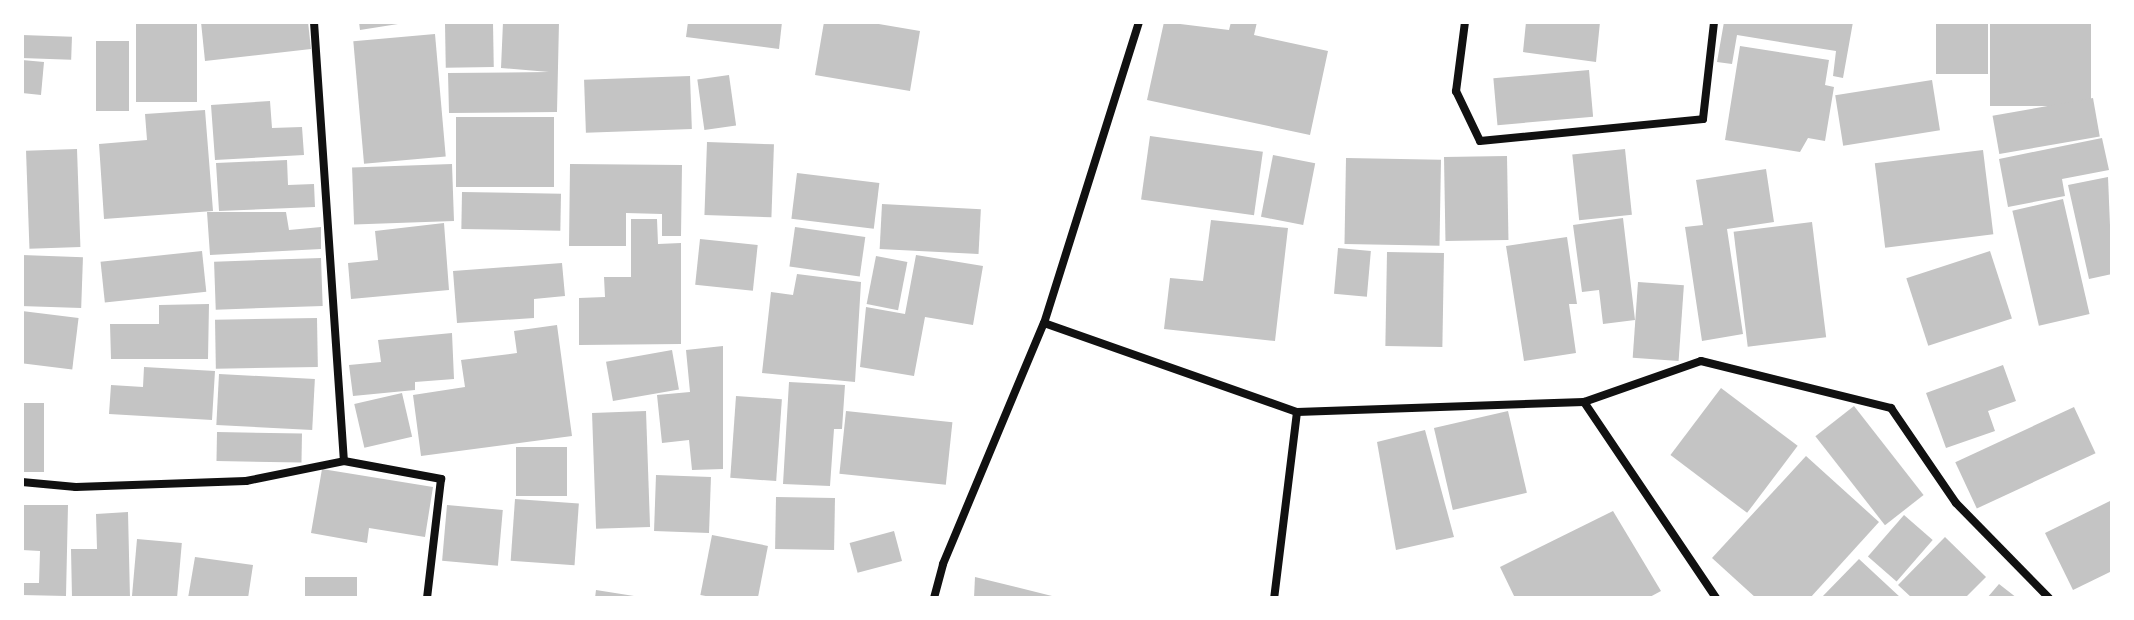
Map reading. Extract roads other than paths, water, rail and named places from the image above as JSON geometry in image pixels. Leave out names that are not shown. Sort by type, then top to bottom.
[{"type":"street","points":[[314,22],[344,461]]},
{"type":"street","points":[[934,598],[943,564],[1044,323],[1139,22]]},
{"type":"street","points":[[1465,22],[1456,91],[1480,141],[1703,119],[1714,22]]},
{"type":"street","points":[[1044,323],[1297,412],[1584,402],[1701,361],[1891,408],[1956,503],[2049,598]]},
{"type":"street","points":[[1584,402],[1716,598]]},
{"type":"street","points":[[1274,598],[1297,412]]},
{"type":"street","points":[[22,482],[76,487],[246,481],[344,461],[441,479],[427,598]]}]
